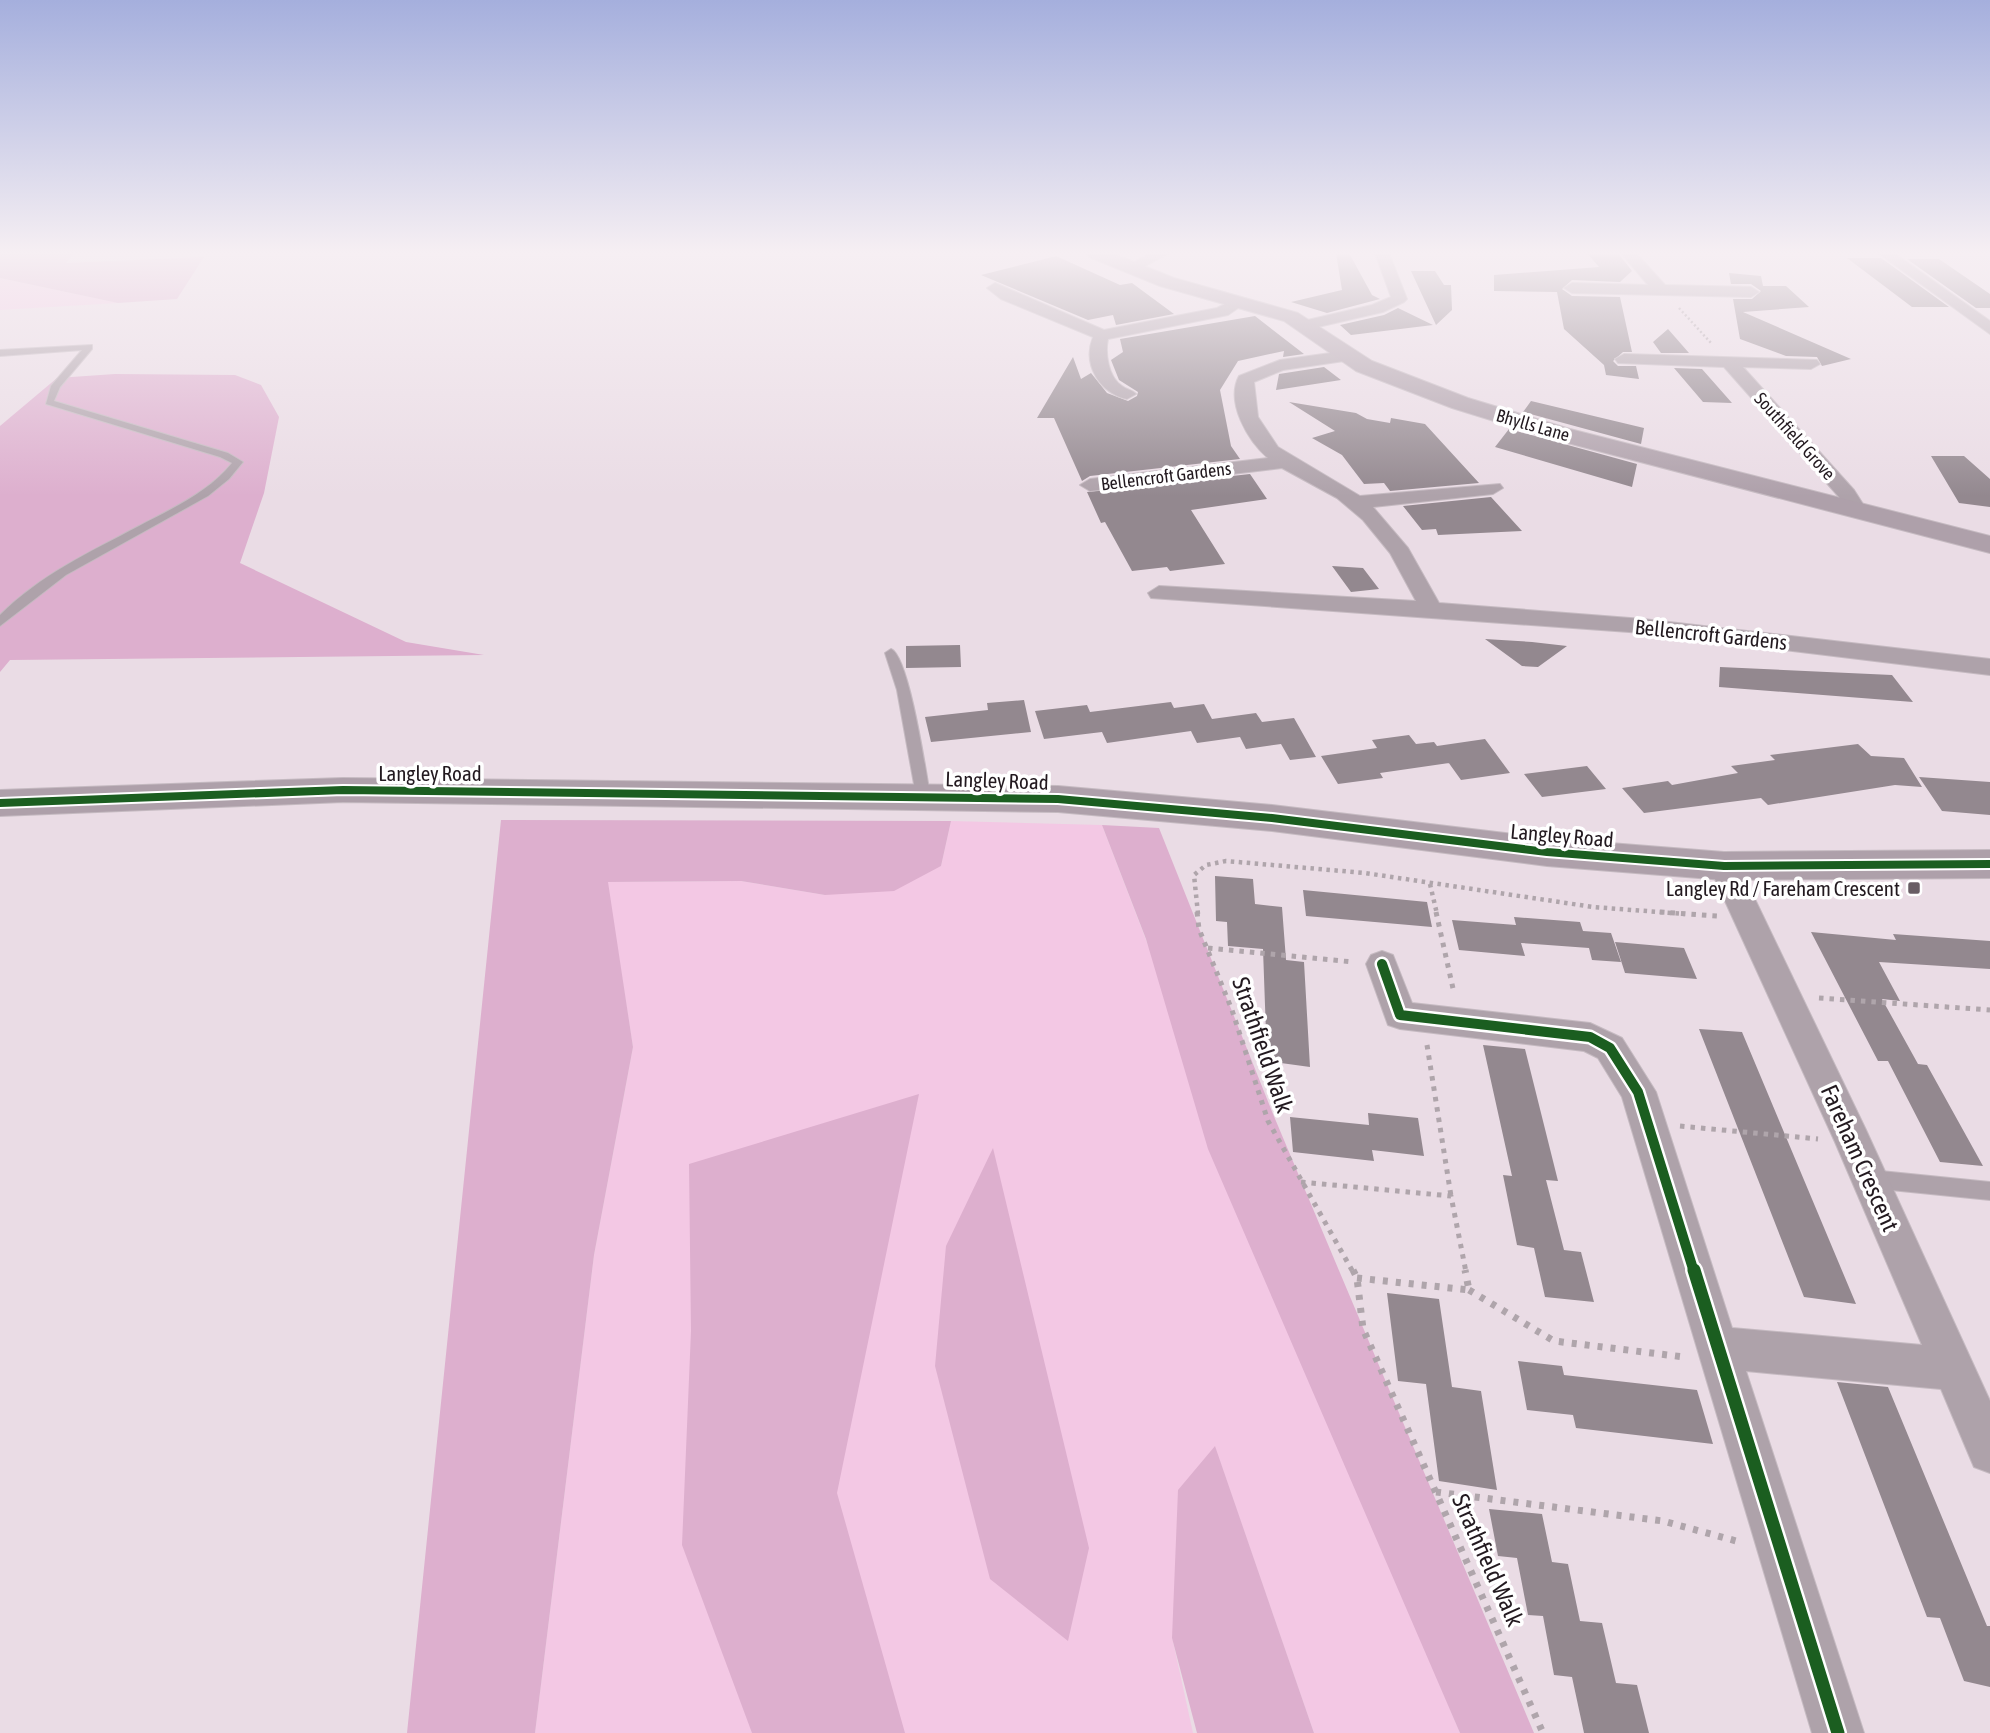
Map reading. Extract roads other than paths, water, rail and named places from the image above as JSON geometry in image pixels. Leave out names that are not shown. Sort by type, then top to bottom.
[{"type":"street","points":[[1089,395],[1120,391],[1097,348],[1102,335],[1108,334]]},
{"type":"street","name":"Bhylls Lane","points":[[1316,334],[1345,356],[1380,374],[1509,419],[1990,545]]},
{"type":"street","points":[[1345,356],[1269,367],[1245,380],[1246,408],[1257,437],[1269,452],[1357,502],[1405,555],[1431,609]]},
{"type":"street","name":"Southfield Grove","points":[[1624,359],[1811,364]]},
{"type":"street","name":"Southfield Grove","points":[[1729,362],[1847,494],[1858,512]]},
{"type":"street","name":"Bellencroft Gardens","points":[[1090,485],[1284,462]]},
{"type":"street","points":[[1357,502],[1485,493]]},
{"type":"street","name":"Bellencroft Gardens","points":[[1159,593],[1229,589],[1643,626],[1990,667]]},
{"type":"street","name":"Langley Road","points":[[0,803],[343,790],[923,795],[1058,799],[1272,818],[1547,852],[1724,866],[1990,864]]},
{"type":"street","name":"Fareham Crescent","points":[[1724,866],[1787,996],[1990,1451]]},
{"type":"street","points":[[1382,964],[1400,1015],[1590,1037],[1610,1048],[1638,1092],[1838,1733]]},
{"type":"street","points":[[1720,1355],[1954,1369]]},
{"type":"lane","points":[[0,353],[89,347],[56,386],[49,402],[223,455],[238,462],[225,480],[132,537],[28,593],[0,622]]},
{"type":"lane","points":[[891,653],[904,690],[923,795]]},
{"type":"lane","points":[[1869,1179],[1990,1191]]},
{"type":"place","name":"Langley Rd / Fareham Crescent","points":[[1914,888]]}]
